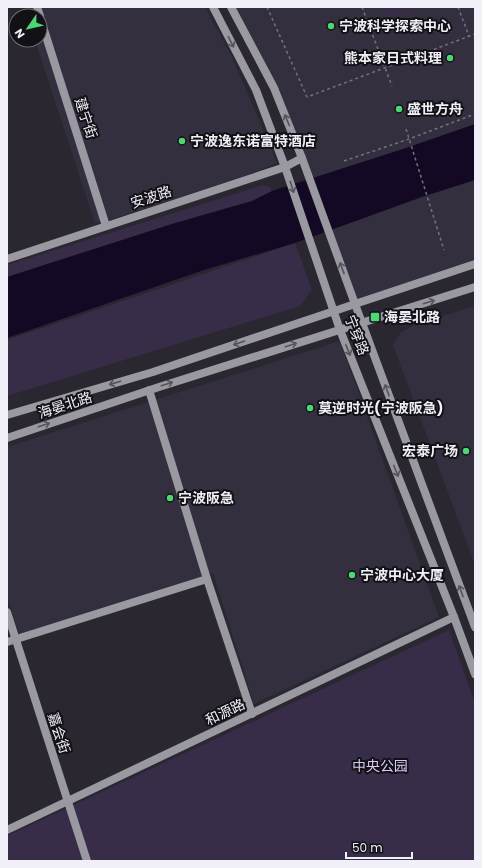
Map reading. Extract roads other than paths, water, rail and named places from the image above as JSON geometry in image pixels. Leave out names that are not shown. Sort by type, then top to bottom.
[{"type":"main road","name":"宁穿路","points":[[213,7],[256,90],[285,166],[340,330],[454,617],[475,674]]},
{"type":"main road","name":"宁穿路","points":[[230,7],[274,88],[302,158],[475,627]]},
{"type":"main road","name":"建宁街","points":[[48,42],[106,226]]},
{"type":"main road","name":"安波路","points":[[7,259],[285,166],[302,158]]},
{"type":"main road","name":"海晏北路","points":[[7,415],[153,372],[475,264]]},
{"type":"main road","name":"海晏北路","points":[[7,438],[149,390],[475,287]]},
{"type":"main road","points":[[149,390],[207,579],[252,714]]},
{"type":"main road","points":[[7,642],[207,579]]},
{"type":"main road","name":"嘉会街","points":[[7,612],[87,861]]},
{"type":"main road","name":"和源路","points":[[7,830],[454,617]]},
{"type":"place","name":"宁波科学探索中心","points":[[331,26]]},
{"type":"place","name":"熊本家日式料理","points":[[450,58]]},
{"type":"place","name":"盛世方舟","points":[[399,109]]},
{"type":"place","name":"宁波逸东诺富特酒店","points":[[182,141]]},
{"type":"place","name":"海晏北路","points":[[375,317]]},
{"type":"place","name":"莫逆时光(宁波阪急)","points":[[310,408]]},
{"type":"place","name":"宏泰广场","points":[[466,451]]},
{"type":"place","name":"宁波阪急","points":[[170,498]]},
{"type":"place","name":"宁波中心大厦","points":[[352,575]]},
{"type":"park label","name":"中央公园","points":[[380,766]]}]
